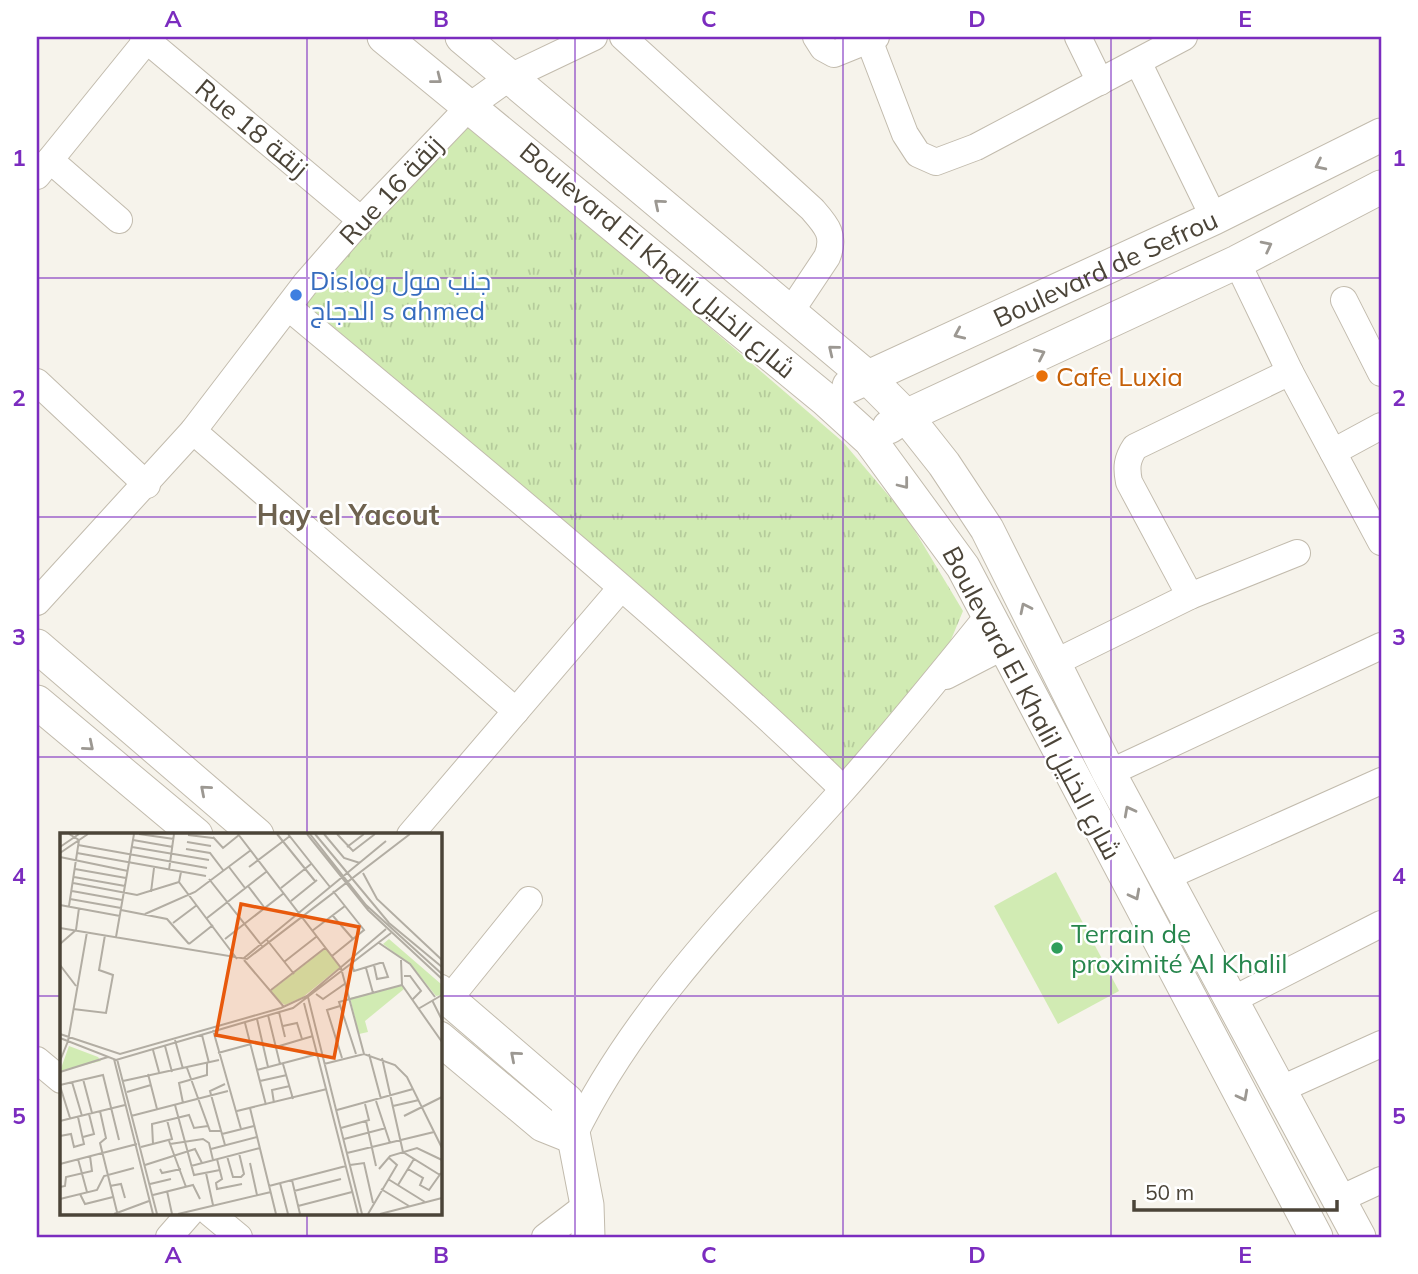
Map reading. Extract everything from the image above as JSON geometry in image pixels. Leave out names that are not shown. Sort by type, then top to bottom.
[{"type":"street","name":"Boulevard El Khalil شارع الخليل","points":[[384,37],[471,105],[826,400],[870,440],[963,567],[1316,1237]]},
{"type":"street","name":"Boulevard El Khalil شارع الخليل","points":[[462,37],[866,376],[906,416],[944,464],[986,529],[1052,664],[1164,878],[1359,1237]]},
{"type":"street","name":"Rue 16 زنقة","points":[[37,602],[147,485],[193,431],[288,306],[361,220],[471,105],[510,77],[594,37]]},
{"type":"street","points":[[623,37],[812,209],[828,228],[831,247],[827,257],[789,314]]},
{"type":"street","points":[[816,37],[823,48],[834,54],[873,39],[905,134],[918,154],[936,162],[976,147],[1184,37]]},
{"type":"street","points":[[1078,37],[1100,82]]},
{"type":"street","points":[[119,219],[44,168],[145,39]]},
{"type":"street","name":"Rue 18 زنقة","points":[[145,39],[361,220]]},
{"type":"street","points":[[1138,62],[1214,218]]},
{"type":"street","name":"Boulevard de Sefrou","points":[[826,400],[866,376],[1214,218],[1381,135]]},
{"type":"street","name":"Boulevard de Sefrou","points":[[870,440],[906,416],[1237,262],[1381,187]]},
{"type":"street","points":[[1237,262],[1290,372],[1381,542]]},
{"type":"street","points":[[1344,300],[1381,373]]},
{"type":"street","points":[[288,306],[621,588],[768,718],[843,789]]},
{"type":"street","points":[[1190,596],[1129,482],[1126,466],[1135,447],[1290,372]]},
{"type":"street","points":[[37,382],[147,485]]},
{"type":"street","points":[[1333,452],[1381,426]]},
{"type":"street","points":[[193,431],[516,711]]},
{"type":"street","points":[[1052,664],[1190,596],[1297,553]]},
{"type":"street","points":[[412,833],[621,588]]},
{"type":"street","points":[[573,1137],[589,1104],[666,992],[936,683],[988,616]]},
{"type":"street","points":[[936,683],[1006,645]]},
{"type":"street","points":[[37,646],[255,833]]},
{"type":"street","points":[[1109,773],[1381,646]]},
{"type":"street","points":[[37,702],[193,833]]},
{"type":"street","points":[[1164,878],[1381,781]]},
{"type":"street","points":[[528,900],[444,995],[567,1101],[587,1221],[545,1237]]},
{"type":"street","points":[[1232,1000],[1381,925]]},
{"type":"street","points":[[441,1040],[543,1125],[573,1137]]},
{"type":"street","points":[[1279,1090],[1381,1044]]},
{"type":"street","points":[[1340,1199],[1381,1180]]},
{"type":"street","points":[[169,1237],[189,1214]]},
{"type":"street","points":[[211,1214],[239,1237]]},
{"type":"green space","points":[[463,115],[843,442],[906,516],[963,611],[933,683],[845,784],[292,303]]},
{"type":"green space","name":"Terrain de proximité Al Khalil","points":[[1056,872],[1119,991],[1058,1024],[994,906]]},
{"type":"place","name":"Dislog جنب مول الدجاج s ahmed","points":[[296,295]]},
{"type":"place","name":"Cafe Luxia","points":[[1042,376]]},
{"type":"place","name":"Terrain de proximité Al Khalil","points":[[1057,948]]},
{"type":"district","name":"Hay el Yacout","points":[[348,514]]}]
